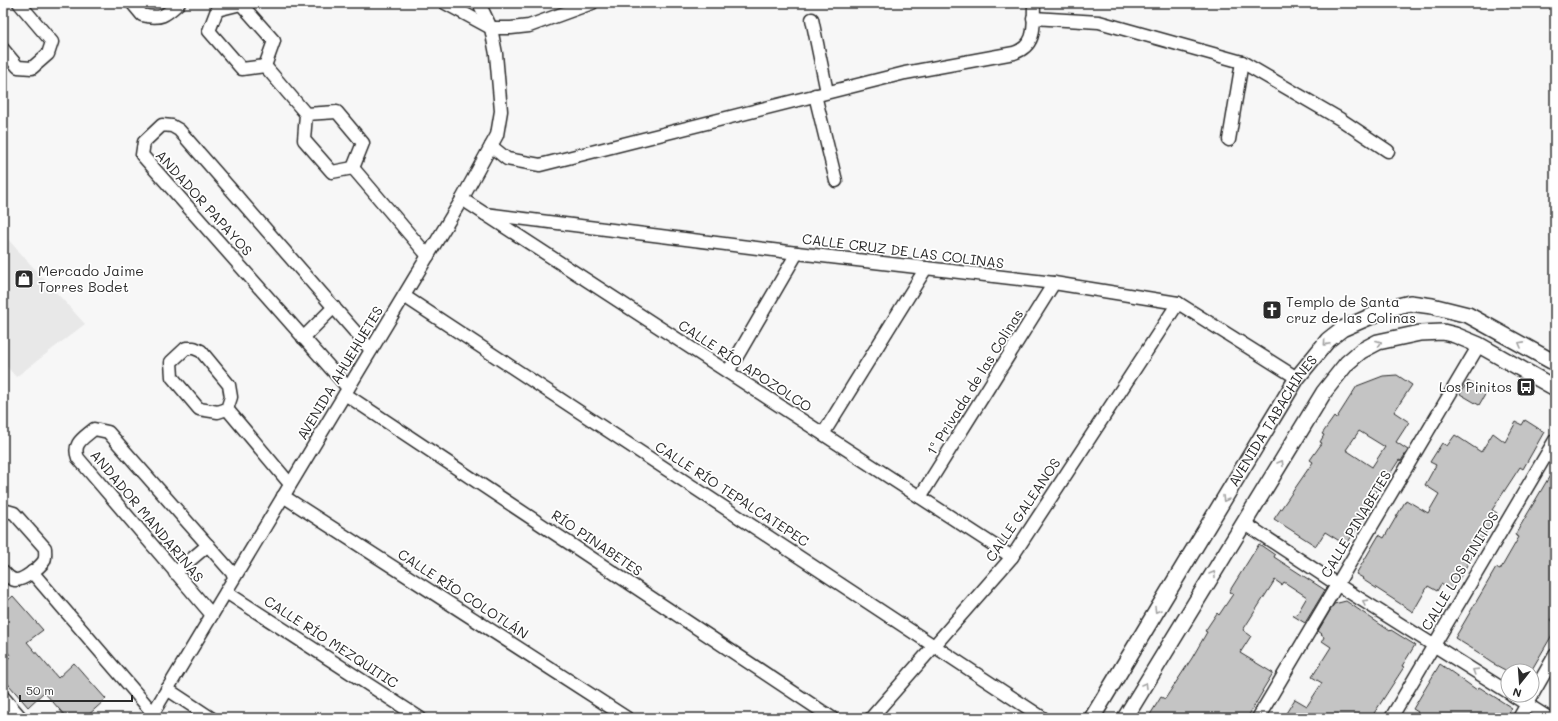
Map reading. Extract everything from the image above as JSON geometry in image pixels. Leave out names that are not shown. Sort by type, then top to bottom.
[{"type":"street","points":[[3,49],[18,67],[32,68],[48,54],[52,42],[19,3]]},
{"type":"street","points":[[132,3],[142,15],[155,17],[165,16],[179,3]]},
{"type":"street","points":[[445,3],[491,28],[529,26],[592,3]]},
{"type":"street","name":"AVENIDA AHUEHUETES","points":[[151,715],[428,256],[462,199],[497,135],[501,112],[496,54],[491,28],[479,3]]},
{"type":"street","points":[[491,146],[507,159],[540,165],[905,73],[1014,53],[1027,46],[1031,41],[1034,3]]},
{"type":"street","points":[[241,4],[274,41],[265,66],[242,69],[210,31],[214,6],[241,4]]},
{"type":"street","points":[[1033,18],[1099,22],[1242,62],[1340,119],[1388,151]]},
{"type":"street","points":[[812,19],[821,94],[836,181]]},
{"type":"street","points":[[1229,140],[1242,62]]},
{"type":"street","points":[[265,66],[306,114],[304,140],[332,172],[352,168]]},
{"type":"street","points":[[306,114],[337,112],[363,143],[352,168]]},
{"type":"street","name":"ANDADOR PAPAYOS","points":[[347,391],[303,338],[142,155],[144,142],[162,125],[172,126],[179,130],[371,350]]},
{"type":"street","points":[[352,168],[428,256]]},
{"type":"street","name":"CALLE RÍO APOZOLCO","points":[[462,199],[1012,557]]},
{"type":"street","name":"CALLE CRUZ DE LAS COLINAS","points":[[485,214],[1054,283],[1178,303],[1297,378]]},
{"type":"street","points":[[728,372],[797,253]]},
{"type":"street","points":[[823,434],[926,268]]},
{"type":"street","name":"1ª Privada de las Colinas","points":[[920,497],[1054,283]]},
{"type":"street","name":"CALLE RÍO TEPALCATEPEC","points":[[404,296],[1043,718]]},
{"type":"street","name":"CALLE GALEANOS","points":[[871,718],[1012,557],[1178,303]]},
{"type":"street","name":"AVENIDA TABACHINES","points":[[1092,718],[1297,378],[1328,340],[1342,329],[1390,308],[1410,303],[1432,306],[1468,315],[1555,363]]},
{"type":"street","points":[[303,338],[334,307]]},
{"type":"street","name":"AVENIDA TABACHINES","points":[[1125,718],[1324,392],[1347,363],[1361,351],[1378,342],[1420,333],[1443,332],[1455,335],[1479,345],[1555,388]]},
{"type":"street","name":"CALLE PINABETES","points":[[1258,718],[1479,345]]},
{"type":"street","points":[[186,348],[194,348],[202,351],[229,385],[231,397],[227,409],[218,412],[199,409],[172,377],[171,362],[186,348]]},
{"type":"street","name":"RÍO PINABETES","points":[[347,391],[832,718]]},
{"type":"street","points":[[227,409],[290,484]]},
{"type":"street","name":"ANDADOR MANDARINAS","points":[[212,615],[78,458],[75,451],[76,445],[94,429],[108,432],[235,576]]},
{"type":"street","name":"CALLE LOS PINITOS","points":[[1391,718],[1555,440]]},
{"type":"street","name":"CALLE RÍO COLOTLÁN","points":[[284,496],[627,718]]},
{"type":"street","points":[[3,512],[7,511],[14,513],[44,548],[44,560],[24,578],[17,580],[10,578],[3,571]]},
{"type":"street","points":[[1244,523],[1338,585],[1500,687]]},
{"type":"street","points":[[175,573],[208,545]]},
{"type":"street","points":[[32,572],[151,715]]},
{"type":"street","name":"CALLE RÍO MEZQUITIC","points":[[226,592],[420,718]]},
{"type":"street","points":[[1519,718],[1555,655]]},
{"type":"street","points":[[167,690],[211,718]]},
{"type":"street","points":[[3,697],[21,718]]},
{"type":"street","points":[[1528,704],[1549,718]]},
{"type":"shaded area","name":"Mercado Jaime Torres Bodet","points":[[3,234],[85,324],[16,377],[3,362]]},
{"type":"building","points":[[1397,375],[1412,385],[1394,412],[1409,422],[1396,442],[1408,450],[1401,461],[1399,460],[1388,477],[1386,476],[1365,510],[1368,512],[1346,545],[1325,532],[1316,546],[1274,519],[1313,462],[1310,460],[1322,443],[1320,442],[1324,435],[1322,434],[1334,417],[1336,419],[1357,386],[1383,376]],"holes":[[[1359,431],[1385,447],[1372,467],[1346,450]]]},
{"type":"building","points":[[1468,381],[1486,393],[1479,405],[1460,394]]},
{"type":"building","points":[[1525,420],[1544,432],[1523,469],[1520,467],[1492,510],[1497,513],[1452,591],[1441,584],[1437,591],[1428,586],[1413,612],[1356,574],[1379,535],[1384,538],[1406,500],[1428,513],[1439,494],[1425,485],[1436,465],[1430,462],[1442,443],[1447,446],[1455,435],[1481,452],[1493,433],[1505,442],[1516,422],[1522,425]]},
{"type":"building","points":[[1555,467],[1555,613],[1550,620],[1555,623],[1555,630],[1536,663],[1500,663],[1500,667],[1455,638],[1496,568],[1500,570],[1519,537],[1515,535]]},
{"type":"building","points":[[1259,544],[1275,555],[1274,557],[1325,590],[1305,623],[1292,615],[1297,614],[1307,597],[1284,582],[1282,585],[1275,580],[1243,630],[1251,636],[1240,653],[1273,673],[1247,718],[1148,718],[1161,697],[1165,699],[1192,658],[1207,632],[1205,631],[1217,613],[1219,615],[1233,594],[1229,592]]},
{"type":"building","points":[[13,596],[43,630],[27,642],[58,678],[74,663],[106,699],[85,718],[67,718],[44,692],[28,707],[3,678],[3,663],[11,656],[3,647],[3,605]]},
{"type":"building","points":[[1346,601],[1390,631],[1391,630],[1415,645],[1402,666],[1404,667],[1371,718],[1283,718],[1295,699],[1307,706],[1322,683],[1312,677],[1331,647],[1322,641],[1324,637],[1318,631],[1334,604]]},
{"type":"building","points":[[1440,664],[1477,690],[1479,687],[1500,700],[1500,703],[1504,703],[1512,708],[1506,718],[1414,718],[1418,712],[1413,709]]},
{"type":"place","name":"Mercado Jaime Torres Bodet","points":[[24,279]]},
{"type":"place","name":"Templo de Santa cruz de las Colinas","points":[[1272,310]]},
{"type":"place","name":"Los Pinitos","points":[[1526,387]]}]
